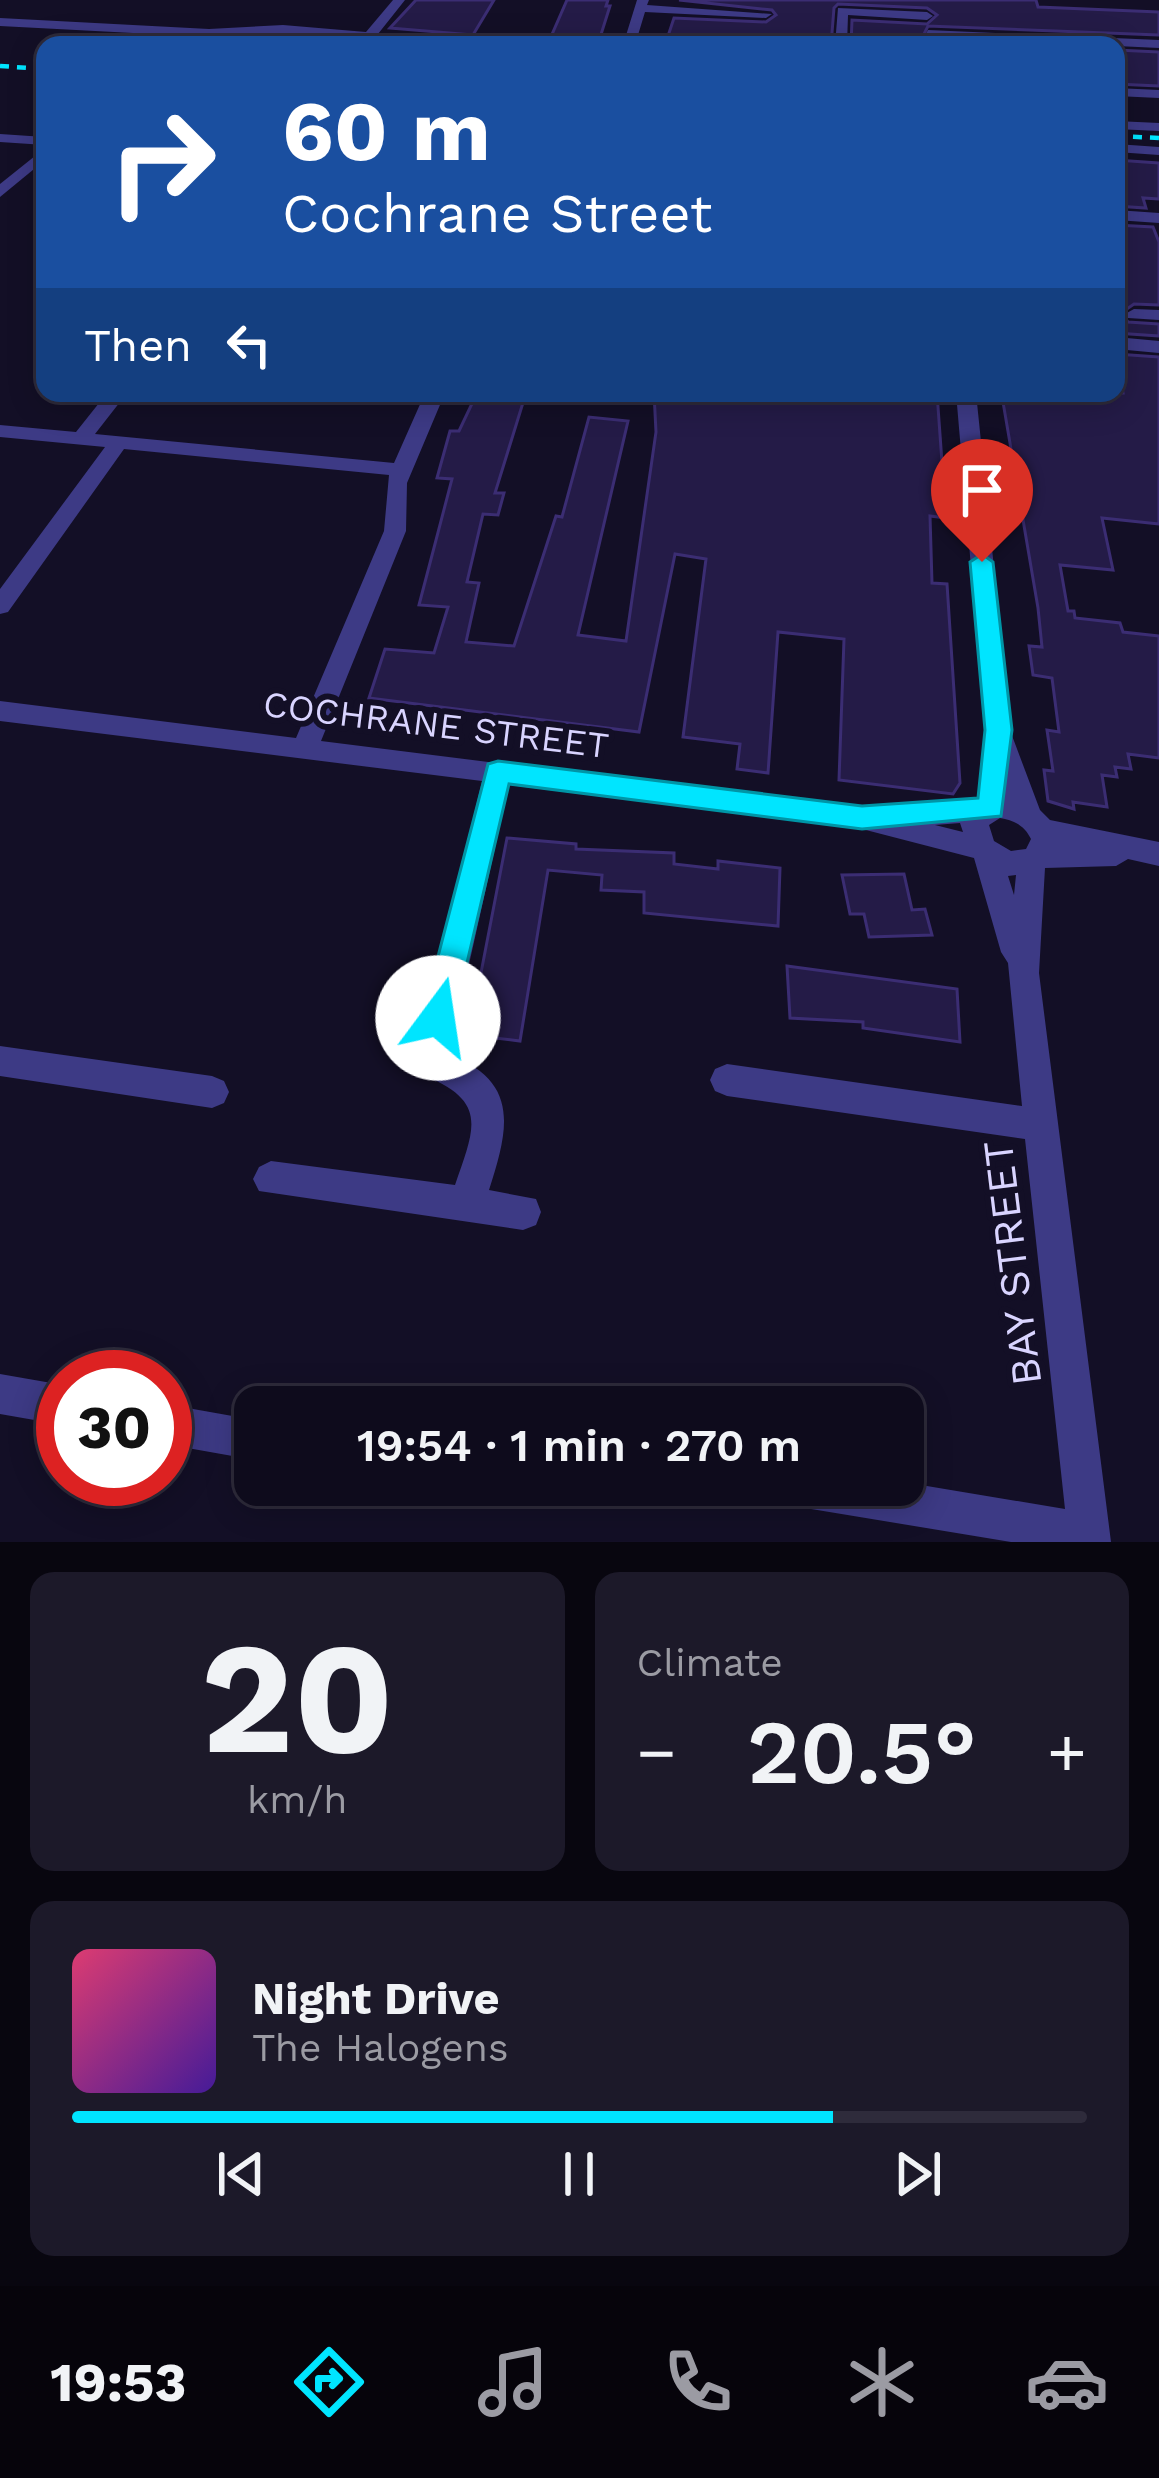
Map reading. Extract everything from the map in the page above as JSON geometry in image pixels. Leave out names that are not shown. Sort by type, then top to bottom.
[{"type":"street","points":[[370,36],[399,0]]},
{"type":"street","points":[[925,0],[929,36]]},
{"type":"street","points":[[631,36],[642,4],[766,14]]},
{"type":"street","points":[[841,36],[842,11],[926,16]]},
{"type":"street","points":[[0,22],[209,33],[296,30],[344,36]]},
{"type":"street","points":[[1125,43],[1159,44]]},
{"type":"street","points":[[1125,92],[1159,94]]},
{"type":"street","points":[[1125,125],[1159,127]]},
{"type":"street","points":[[0,138],[36,140]]},
{"type":"street","points":[[1125,149],[1159,151]]},
{"type":"street","points":[[0,192],[36,160]]},
{"type":"street","points":[[1125,216],[1159,218]]},
{"type":"street","points":[[1134,314],[1159,315]]},
{"type":"street","points":[[1125,344],[1159,347]]},
{"type":"street","points":[[82,438],[109,402]]},
{"type":"street","points":[[305,748],[394,531],[400,470],[431,402]]},
{"type":"street","name":"BAY STREET","points":[[967,402],[998,730],[987,810]]},
{"type":"street","points":[[0,430],[400,470]]},
{"type":"street","points":[[0,607],[119,442]]},
{"type":"street","name":"COCHRANE STREET","points":[[0,711],[862,818],[985,851]]},
{"type":"street","name":"BAY STREET","points":[[998,730],[1036,841],[1023,973]]},
{"type":"street","points":[[466,1204],[488,1120],[485,1101],[475,1082],[437,1065],[433,1054],[498,772]]},
{"type":"street","points":[[1036,841],[1008,863],[985,851],[973,832],[987,810],[1010,808],[1036,841],[1070,858],[1148,853]]},
{"type":"street","name":"COCHRANE STREET","points":[[862,818],[987,810]]},
{"type":"street","name":"BAY STREET","points":[[985,851],[1023,973],[1090,1538]]},
{"type":"street","points":[[0,1060],[212,1092]]},
{"type":"street","points":[[727,1080],[1041,1125]]},
{"type":"street","points":[[271,1179],[523,1212]]},
{"type":"street","points":[[0,1394],[36,1400]]},
{"type":"street","points":[[192,1429],[234,1436]]},
{"type":"street","points":[[911,1506],[1090,1538]]},
{"type":"building","points":[[416,0],[494,0],[473,35],[390,28]]},
{"type":"building","points":[[567,0],[608,0],[601,36],[551,36]]},
{"type":"building","points":[[679,0],[1036,0],[1038,7],[1159,12],[1159,35],[928,26],[923,36],[851,36],[852,20],[927,24],[937,15],[927,8],[838,4],[832,36],[668,36],[674,18],[766,22],[776,15],[772,10]]},
{"type":"building","points":[[1125,50],[1159,52],[1159,86],[1125,84]]},
{"type":"building","points":[[1125,161],[1159,163],[1159,199],[1143,198],[1146,208],[1125,207]]},
{"type":"building","points":[[1125,225],[1153,227],[1159,242],[1159,305],[1134,304],[1125,310]]},
{"type":"building","points":[[1125,318],[1159,324],[1159,336],[1125,334]]},
{"type":"building","points":[[1125,355],[1159,357],[1159,524],[1102,518],[1113,570],[1060,565],[1068,611],[1074,611],[1075,618],[1120,623],[1123,632],[1159,636],[1159,758],[1128,754],[1131,769],[1115,767],[1117,777],[1102,775],[1107,807],[1073,802],[1074,809],[1048,801],[1044,770],[1053,771],[1047,730],[1059,732],[1052,678],[1033,675],[1029,646],[1042,647],[1003,402],[1125,402]]},
{"type":"building","points":[[473,402],[523,402],[495,493],[504,493],[498,515],[483,514],[467,582],[479,583],[466,642],[514,646],[556,516],[562,517],[589,417],[628,421],[578,635],[626,641],[656,432],[654,402],[938,402],[946,518],[930,516],[932,583],[947,584],[960,783],[953,794],[839,780],[844,639],[778,632],[768,773],[737,769],[740,744],[683,737],[706,559],[675,554],[639,732],[369,698],[385,649],[434,653],[448,607],[419,605],[452,479],[437,478],[450,431],[459,431]]},
{"type":"building","points":[[507,838],[576,844],[576,849],[674,853],[674,864],[718,869],[718,861],[780,868],[778,926],[644,913],[644,892],[601,890],[602,875],[548,870],[520,1041],[469,1035]]},
{"type":"building","points":[[904,874],[912,910],[925,909],[932,935],[869,937],[864,914],[850,914],[842,875]]},
{"type":"building","points":[[787,966],[957,989],[960,1042],[863,1028],[863,1022],[790,1018]]},
{"type":"railway","points":[[0,66],[36,68]]},
{"type":"railway","points":[[1125,136],[1159,138]]},
{"type":"route","points":[[438,1018],[498,772],[862,818],[991,808],[998,730],[982,562]]}]
